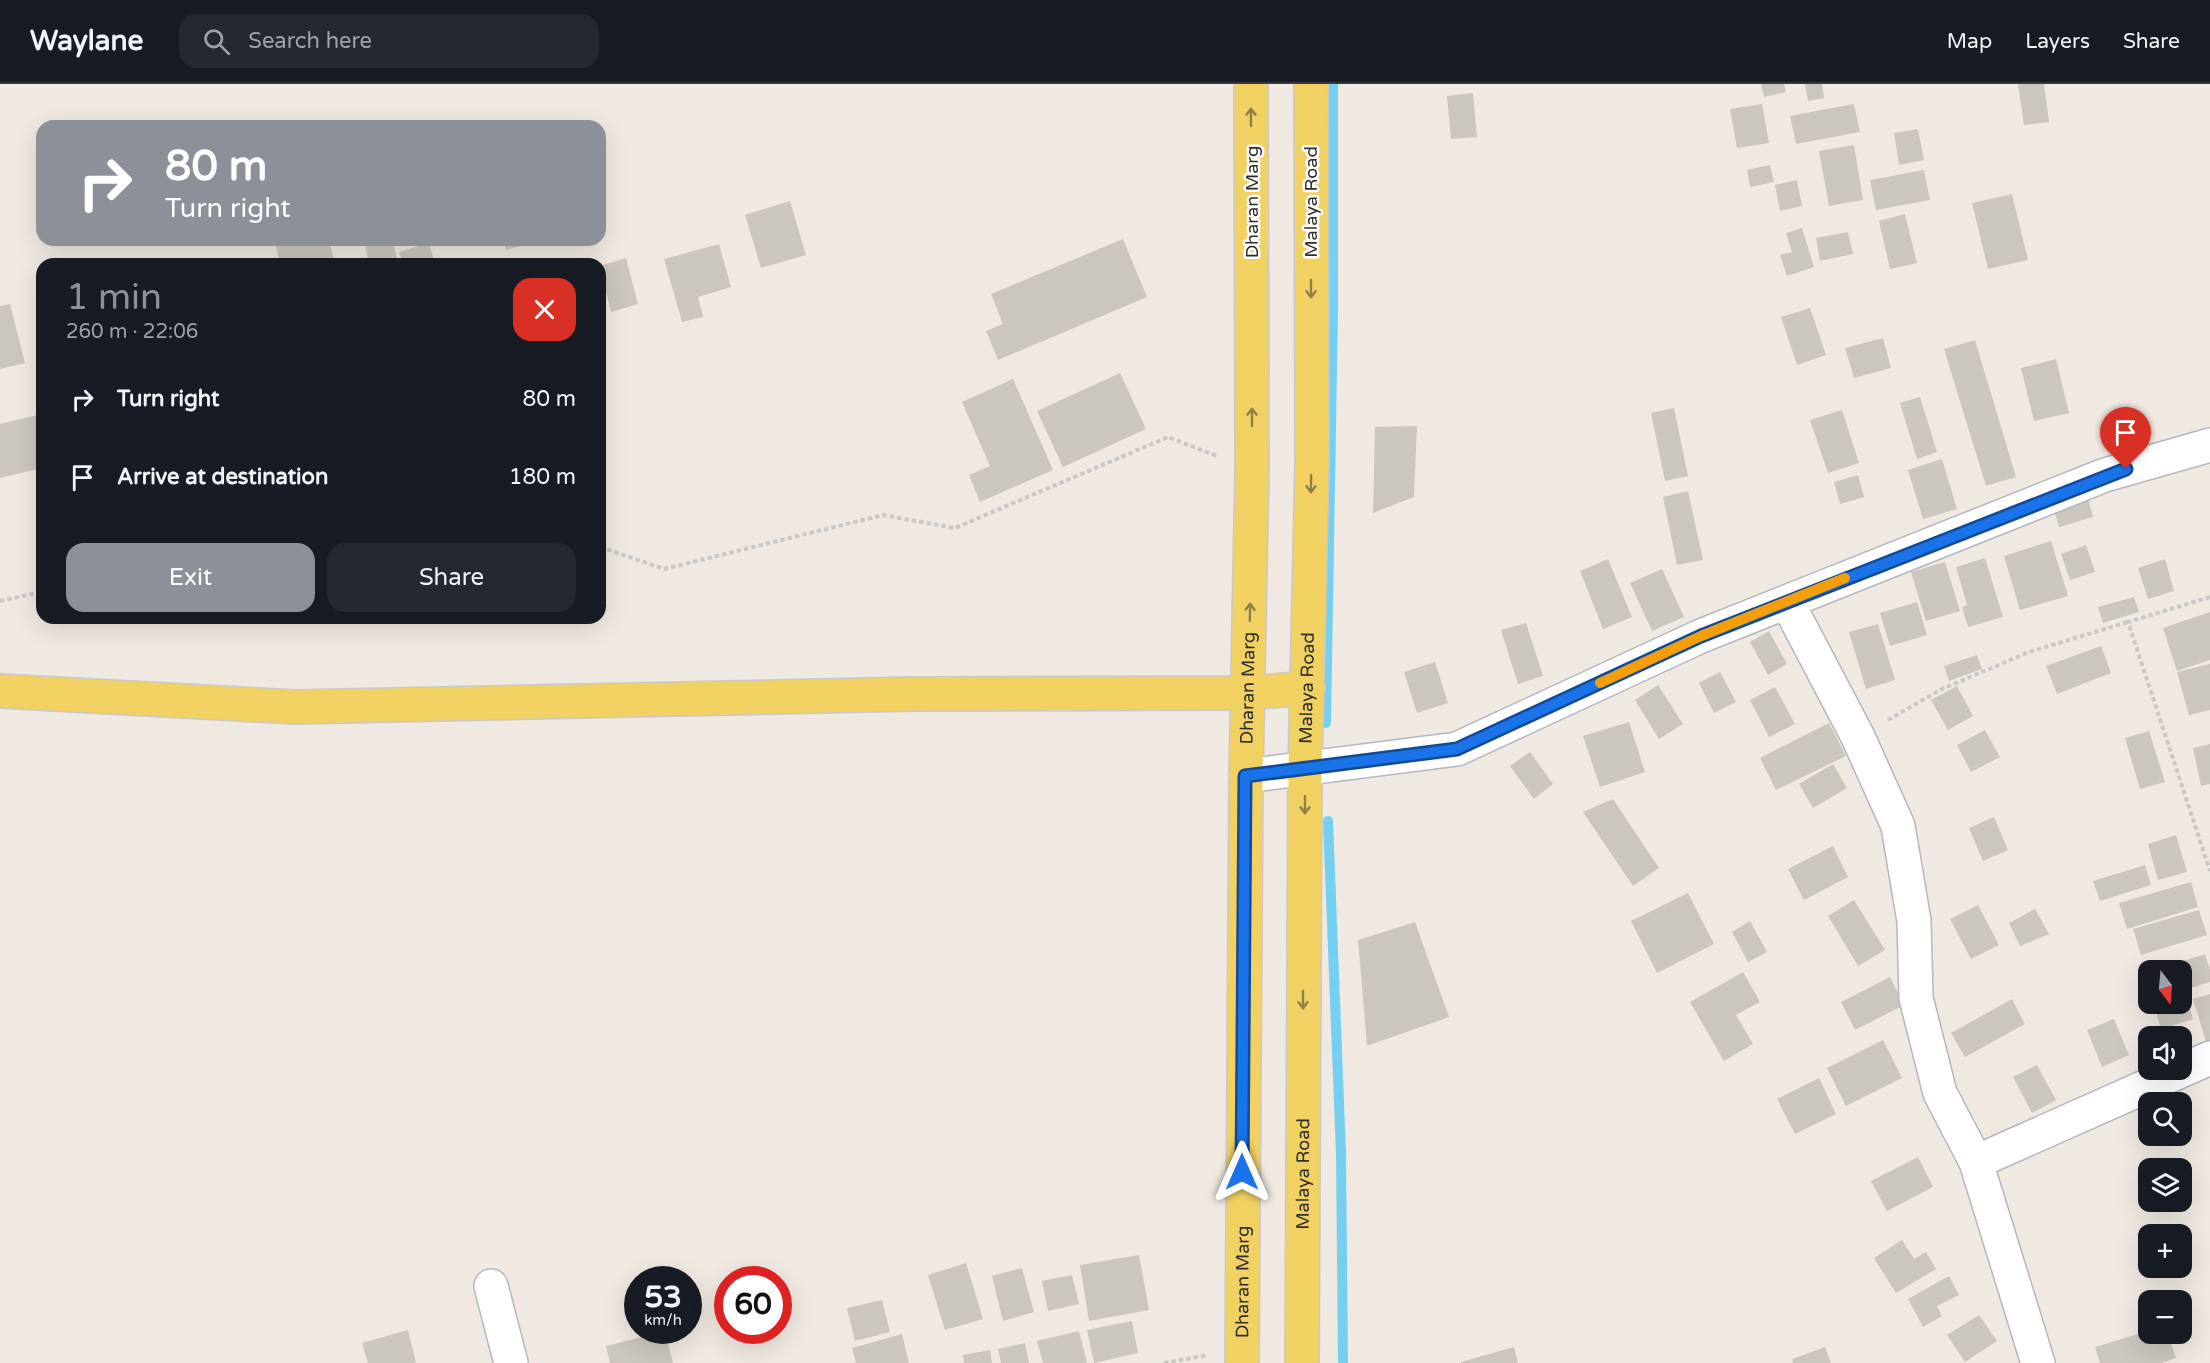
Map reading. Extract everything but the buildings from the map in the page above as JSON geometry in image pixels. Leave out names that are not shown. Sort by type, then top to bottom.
[{"type":"main road","name":"Dharan Marg","points":[[1242,1356],[1245,776],[1249,693],[1252,468],[1251,84]]},
{"type":"main road","name":"Malaya Road","points":[[1302,1363],[1305,770],[1312,463],[1311,84]]},
{"type":"main road","points":[[0,691],[295,707],[913,694],[1249,693],[1308,688]]},
{"type":"street","points":[[1245,776],[1457,749],[1701,636],[2105,475],[2210,445]]},
{"type":"street","points":[[1787,602],[1858,737],[1898,826],[1914,921],[1916,998],[1940,1093],[1976,1162],[2038,1363]]},
{"type":"street","points":[[1976,1162],[2210,1058]]},
{"type":"street","points":[[491,1286],[511,1363]]},
{"type":"path","points":[[606,549],[664,569],[883,515],[955,528],[1168,437],[1252,468]]},
{"type":"path","points":[[0,601],[36,593]]},
{"type":"path","points":[[1858,737],[1942,689],[2029,652],[2210,597]]},
{"type":"path","points":[[2128,622],[2210,871]]},
{"type":"path","points":[[1164,1363],[1242,1356]]},
{"type":"waterway","points":[[1326,723],[1333,307],[1333,84]]},
{"type":"waterway","points":[[1328,821],[1341,1154],[1343,1363]]},
{"type":"slow traffic","points":[[1600,683],[1701,636],[1845,578]]},
{"type":"route","points":[[1242,1172],[1245,776],[1457,749],[1701,636],[2105,475],[2126,469]]}]
